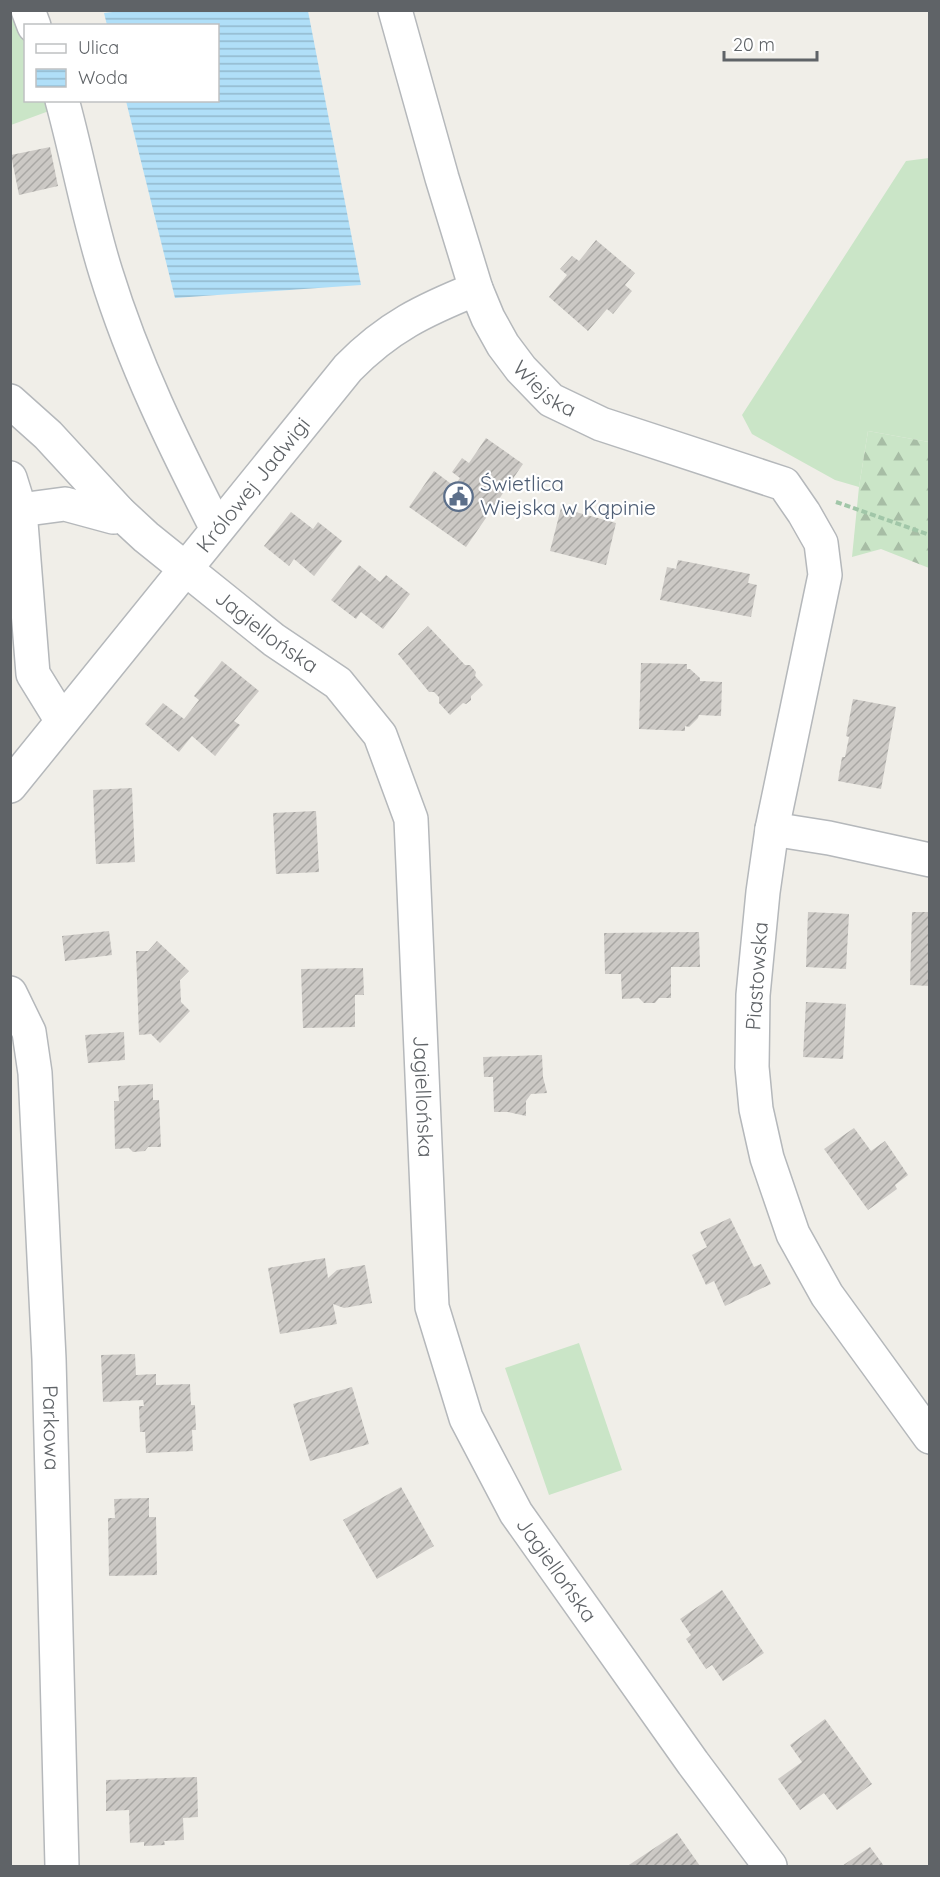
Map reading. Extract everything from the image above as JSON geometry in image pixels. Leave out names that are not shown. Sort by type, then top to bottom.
[{"type":"street","name":"Wiejska","points":[[395,10],[476,289],[503,345],[521,369],[551,400],[601,424],[784,484]]},
{"type":"street","points":[[63,102],[103,262],[127,336],[168,434],[217,529]]},
{"type":"street","name":"Królowej Jadwigi","points":[[10,786],[331,388],[366,350],[410,318],[476,289]]},
{"type":"street","name":"Jagiellońska","points":[[10,401],[48,435],[119,512],[146,537],[274,640],[338,683],[380,735],[411,819],[432,1307],[466,1418],[516,1513],[693,1763],[770,1866]]},
{"type":"street","points":[[10,478],[20,510],[33,674],[62,721]]},
{"type":"street","name":"Piastowska","points":[[784,484],[821,543],[825,575],[772,829],[762,904],[753,1019],[752,1066],[756,1109],[768,1158],[793,1234],[827,1295],[930,1437]]},
{"type":"street","points":[[20,510],[66,504],[113,517],[119,512]]},
{"type":"street","points":[[772,829],[829,838],[930,860]]},
{"type":"street","name":"Parkowa","points":[[10,993],[29,1032],[35,1073],[49,1359],[62,1866]]},
{"type":"path","points":[[829,500],[930,535]]},
{"type":"green space","points":[[10,11],[14,11],[24,40],[24,102],[46,102],[49,111],[11,125]]},
{"type":"green space","points":[[929,158],[929,442],[868,431],[859,487],[835,480],[752,434],[742,415],[906,161]]},
{"type":"green space","points":[[868,431],[929,442],[929,568],[881,549],[852,557],[859,487]]},
{"type":"green space","points":[[579,1343],[622,1470],[549,1495],[505,1368]]},
{"type":"water","points":[[121,11],[308,11],[361,285],[175,298],[126,102],[219,102],[219,24],[107,24],[104,13]]},
{"type":"building","points":[[50,147],[58,186],[19,195],[11,155]]},
{"type":"building","points":[[596,240],[635,273],[625,285],[632,291],[613,314],[607,309],[588,331],[549,297],[567,275],[560,269],[572,256],[579,261]]},
{"type":"building","name":"Świetlica Wiejska w Kąpinie","points":[[486,438],[523,464],[466,547],[409,507],[434,471],[454,486],[460,478],[452,472],[462,458],[469,463]]},
{"type":"building","points":[[561,508],[616,523],[606,565],[550,551]]},
{"type":"building","points":[[291,512],[313,529],[318,522],[342,541],[314,576],[294,559],[289,566],[264,546]]},
{"type":"building","points":[[678,560],[750,574],[748,583],[757,585],[751,617],[660,600],[667,567],[676,569]]},
{"type":"building","points":[[359,565],[380,582],[386,575],[410,594],[383,629],[361,612],[356,619],[331,600]]},
{"type":"building","points":[[428,626],[465,665],[470,665],[476,672],[475,676],[483,685],[471,696],[471,700],[466,704],[463,703],[450,715],[439,703],[439,697],[434,692],[429,692],[398,654]]},
{"type":"building","points":[[222,661],[259,691],[234,721],[240,725],[215,756],[192,736],[179,752],[145,724],[163,703],[184,719],[199,700],[194,696]]},
{"type":"building","points":[[641,663],[687,664],[687,669],[700,678],[700,681],[722,682],[721,716],[699,715],[689,727],[685,726],[685,731],[639,729]]},
{"type":"building","points":[[853,699],[896,707],[881,789],[838,781],[842,757],[845,757],[849,737],[846,736]]},
{"type":"building","points":[[132,788],[135,862],[96,864],[93,790]]},
{"type":"building","points":[[316,811],[319,872],[276,874],[273,813]]},
{"type":"building","points":[[808,912],[849,914],[846,969],[806,967]]},
{"type":"building","points":[[912,912],[930,912],[930,986],[910,985]]},
{"type":"building","points":[[109,931],[112,955],[65,961],[62,936]]},
{"type":"building","points":[[699,932],[700,967],[671,967],[671,998],[659,998],[655,1003],[644,1003],[639,998],[622,999],[621,974],[605,974],[604,933]]},
{"type":"building","points":[[157,941],[189,971],[180,980],[181,1002],[190,1011],[160,1043],[151,1034],[139,1035],[136,951],[148,951]]},
{"type":"building","points":[[363,968],[364,995],[355,995],[355,1027],[303,1028],[301,969]]},
{"type":"building","points":[[806,1002],[846,1004],[843,1059],[803,1057]]},
{"type":"building","points":[[124,1032],[125,1060],[88,1063],[85,1035]]},
{"type":"building","points":[[542,1055],[543,1077],[547,1093],[531,1094],[526,1101],[526,1116],[494,1112],[493,1077],[484,1077],[483,1057]]},
{"type":"building","points":[[153,1084],[153,1100],[159,1100],[161,1147],[148,1147],[145,1151],[133,1152],[129,1148],[115,1149],[114,1101],[119,1101],[118,1086]]},
{"type":"building","points":[[854,1128],[871,1151],[885,1141],[908,1175],[895,1185],[897,1189],[868,1210],[824,1149]]},
{"type":"building","points":[[730,1218],[754,1267],[761,1264],[771,1284],[725,1306],[714,1281],[706,1285],[692,1255],[707,1247],[700,1232]]},
{"type":"building","points":[[325,1258],[328,1278],[337,1270],[365,1265],[372,1303],[344,1308],[333,1304],[337,1324],[280,1334],[268,1268]]},
{"type":"building","points":[[135,1354],[136,1375],[156,1374],[156,1385],[190,1384],[191,1405],[195,1405],[196,1430],[192,1430],[193,1451],[146,1453],[145,1432],[140,1432],[139,1406],[144,1406],[143,1400],[103,1402],[101,1355]]},
{"type":"building","points":[[352,1387],[369,1444],[310,1461],[293,1404]]},
{"type":"building","points":[[401,1487],[434,1546],[377,1579],[343,1520]]},
{"type":"building","points":[[149,1498],[149,1517],[156,1517],[157,1575],[109,1576],[108,1518],[115,1518],[114,1499]]},
{"type":"building","points":[[722,1590],[764,1653],[723,1681],[712,1665],[706,1669],[686,1639],[691,1635],[680,1619]]},
{"type":"building","points":[[825,1719],[872,1784],[837,1810],[824,1793],[800,1810],[778,1779],[802,1762],[790,1745]]},
{"type":"building","points":[[197,1777],[198,1817],[183,1818],[184,1840],[164,1841],[165,1845],[144,1846],[144,1842],[130,1843],[129,1810],[106,1811],[106,1780]]},
{"type":"building","points":[[677,1833],[700,1866],[629,1865]]},
{"type":"building","points":[[870,1847],[884,1866],[842,1866]]},
{"type":"place","name":"Świetlica Wiejska w Kąpinie","points":[[459,496]]}]
